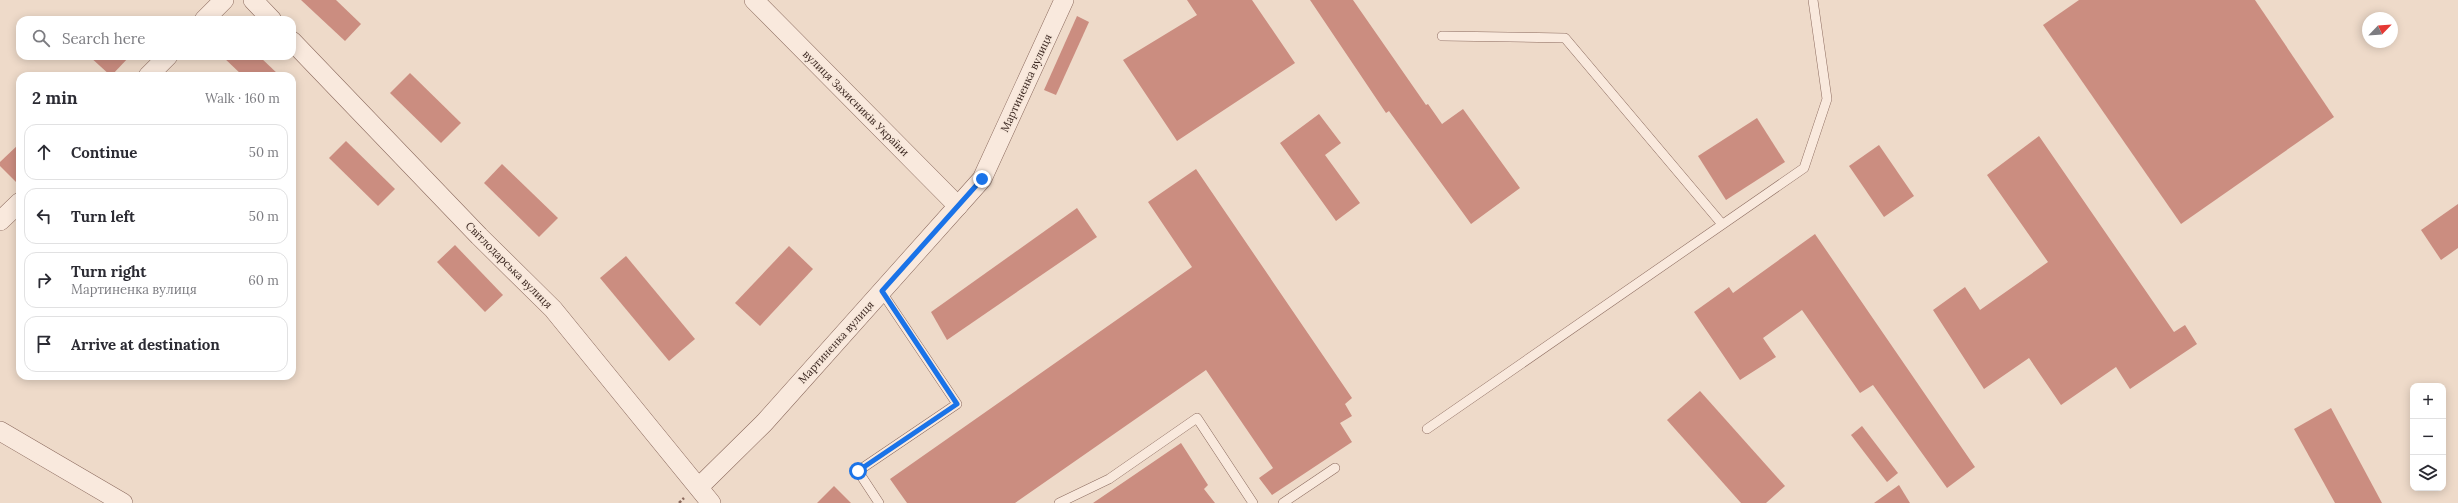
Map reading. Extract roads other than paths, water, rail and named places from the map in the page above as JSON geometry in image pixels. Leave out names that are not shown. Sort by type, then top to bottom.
[{"type":"street","points":[[208,16],[224,0]]},
{"type":"street","points":[[253,0],[268,16]]},
{"type":"street","name":"вулиця Захисників України","points":[[754,0],[958,206]]},
{"type":"street","name":"Мартиненка вулиця","points":[[699,487],[764,423],[982,179],[1064,0]]},
{"type":"street","name":"Світлодарська вулиця","points":[[296,45],[479,236],[553,309],[711,503]]},
{"type":"street","points":[[152,72],[164,60]]},
{"type":"street","points":[[0,221],[16,206]]},
{"type":"street","points":[[0,431],[123,503]]},
{"type":"lane","points":[[1427,429],[1804,168],[1827,99],[1813,0]]},
{"type":"lane","points":[[1442,36],[1565,38],[1722,224]]},
{"type":"lane","points":[[879,503],[858,471],[957,404],[882,291]]},
{"type":"lane","points":[[1059,503],[1109,479],[1197,418],[1253,503]]},
{"type":"lane","points":[[1283,503],[1335,468]]}]
